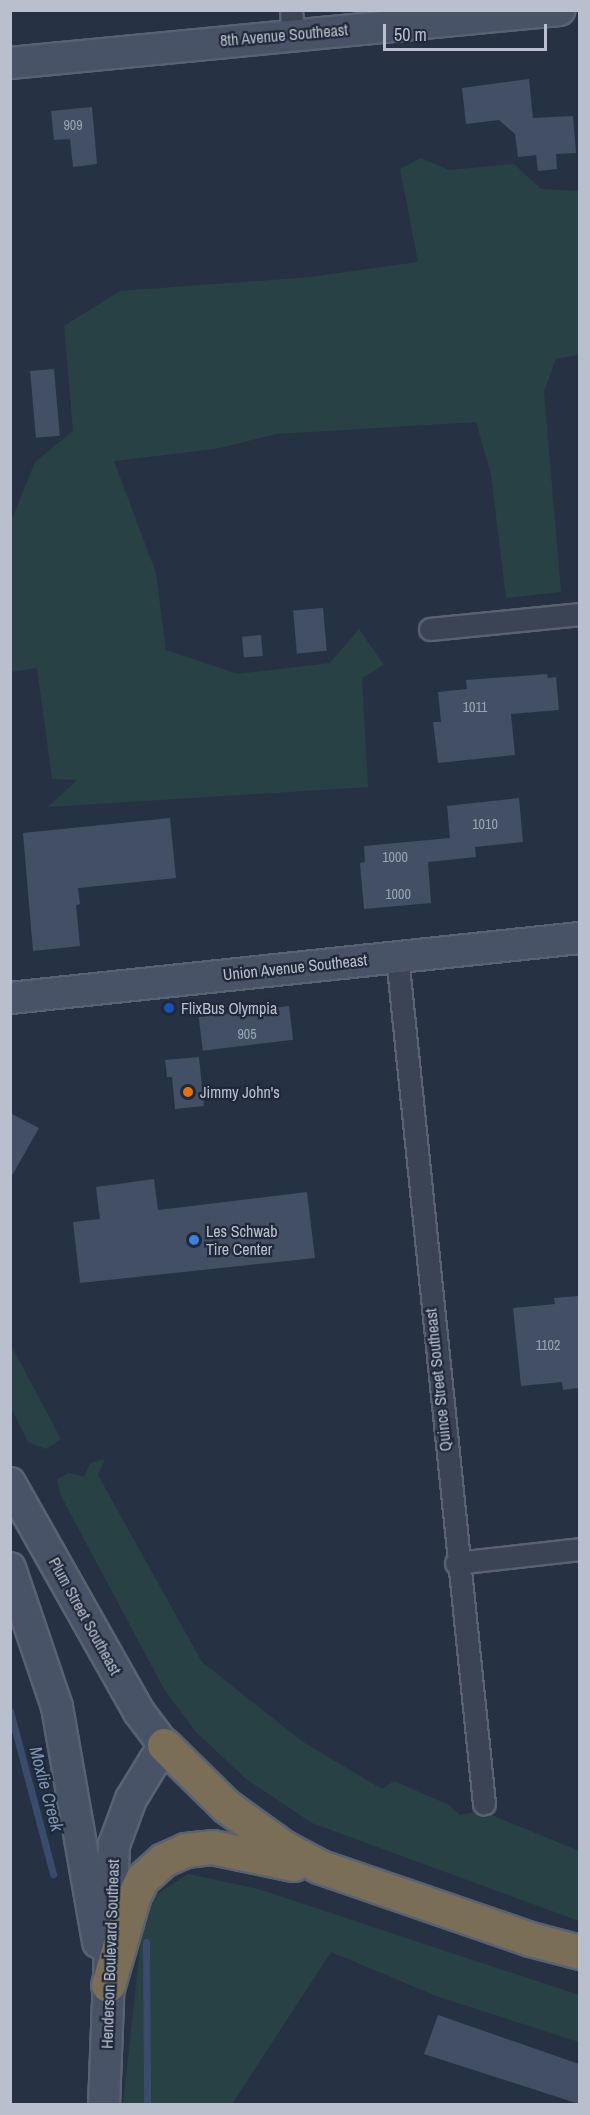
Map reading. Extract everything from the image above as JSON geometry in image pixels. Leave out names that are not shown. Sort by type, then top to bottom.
[{"type":"highway","points":[[165,1745],[200,1782],[253,1827],[333,1872]]},
{"type":"highway","points":[[108,1985],[142,1879],[173,1854],[212,1847],[333,1872],[530,1939],[579,1952]]},
{"type":"highway","points":[[530,1939],[579,1962]]},
{"type":"street","name":"8th Avenue Southeast","points":[[10,63],[292,22],[559,10]]},
{"type":"street","points":[[430,629],[579,614]]},
{"type":"street","name":"Union Avenue Southeast","points":[[10,998],[579,938]]},
{"type":"street","name":"Quince Street Southeast","points":[[397,956],[456,1563],[484,1804]]},
{"type":"street","name":"Plum Street Southeast","points":[[10,1483],[139,1712],[165,1745]]},
{"type":"street","points":[[456,1563],[579,1549]]},
{"type":"street","points":[[10,1568],[57,1707],[88,1897],[108,1985]]},
{"type":"street","name":"Henderson Boulevard Southeast","points":[[104,2104],[114,1845],[131,1799],[165,1745]]},
{"type":"green space","points":[[421,158],[449,170],[514,164],[541,189],[579,191],[579,355],[556,359],[544,392],[561,592],[506,598],[491,475],[476,422],[277,434],[215,449],[114,461],[156,573],[166,650],[238,674],[330,663],[359,629],[384,665],[362,678],[368,787],[48,807],[77,780],[52,779],[37,668],[11,672],[10,524],[35,462],[73,431],[64,326],[120,291],[310,277],[418,262],[400,169]]},
{"type":"green space","points":[[11,1345],[61,1439],[46,1449],[28,1442],[11,1408]]},
{"type":"green space","points":[[105,1459],[98,1475],[202,1662],[303,1742],[382,1789],[394,1781],[449,1805],[460,1815],[482,1811],[579,1851],[579,1921],[312,1823],[246,1779],[196,1732],[164,1689],[61,1496],[57,1479],[69,1473],[84,1477],[90,1463]]},
{"type":"green space","points":[[188,1874],[258,1889],[579,1995],[579,2042],[439,1997],[331,1952],[232,2104],[123,2104],[145,1902]]},
{"type":"building","points":[[529,79],[533,118],[573,116],[576,153],[556,154],[557,169],[538,171],[536,155],[518,157],[515,134],[499,120],[466,124],[462,88]]},
{"type":"building","points":[[92,107],[97,164],[73,167],[70,139],[54,140],[51,111]]},
{"type":"building","points":[[54,369],[60,436],[36,438],[30,371]]},
{"type":"building","points":[[323,608],[327,651],[297,653],[293,611]]},
{"type":"building","points":[[261,635],[263,656],[244,658],[242,637]]},
{"type":"building","points":[[547,674],[548,678],[556,677],[559,710],[511,714],[515,755],[438,763],[433,722],[441,722],[438,692],[467,689],[466,680]]},
{"type":"building","points":[[519,798],[523,842],[475,847],[476,857],[428,862],[431,903],[364,909],[360,863],[365,862],[364,846],[450,838],[447,806]]},
{"type":"building","points":[[170,818],[176,878],[78,888],[80,904],[76,905],[80,946],[33,951],[23,833]]},
{"type":"building","points":[[289,1006],[293,1040],[203,1051],[199,1017]]},
{"type":"building","name":"Jimmy John's","points":[[199,1057],[204,1106],[175,1109],[172,1077],[167,1077],[165,1060]]},
{"type":"building","points":[[10,1113],[39,1128],[10,1179]]},
{"type":"building","name":"Les Schwab Tire Center","points":[[154,1179],[158,1210],[307,1192],[315,1258],[80,1283],[73,1222],[100,1219],[96,1187]]},
{"type":"building","points":[[579,1296],[579,1388],[563,1390],[562,1382],[521,1386],[513,1308],[555,1304],[554,1298]]},
{"type":"building","points":[[438,2015],[579,2064],[579,2104],[424,2054]]},
{"type":"waterway","name":"Moxlie Creek","points":[[10,1711],[53,1874]]},
{"type":"waterway","name":"Moxlie Creek","points":[[146,1942],[147,2104]]},
{"type":"place","name":"FlixBus Olympia","points":[[169,1008]]},
{"type":"place","name":"Jimmy John's","points":[[188,1092]]},
{"type":"place","name":"Les Schwab Tire Center","points":[[194,1240]]}]
